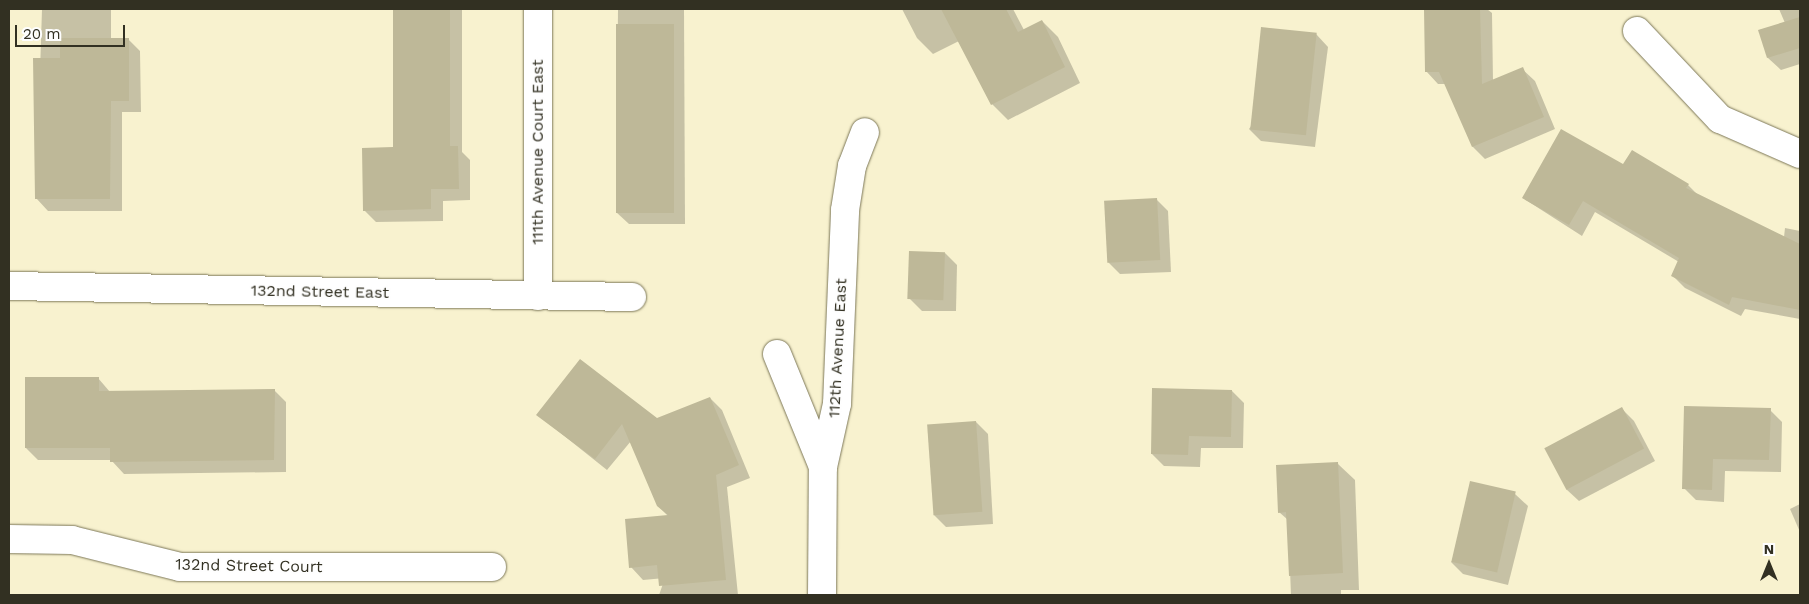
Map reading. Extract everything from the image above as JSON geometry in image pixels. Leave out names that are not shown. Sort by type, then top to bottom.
[{"type":"street","name":"111th Avenue Court East","points":[[538,9],[538,296]]},
{"type":"street","points":[[1637,31],[1720,119],[1800,154]]},
{"type":"street","name":"112th Avenue East","points":[[822,595],[823,467],[837,404],[845,210],[852,166],[865,132]]},
{"type":"street","name":"132nd Street East","points":[[9,286],[632,297]]},
{"type":"street","points":[[777,354],[823,467]]},
{"type":"street","name":"132nd Street Court","points":[[9,539],[72,540],[180,567],[492,567]]},
{"type":"building","points":[[393,9],[450,9],[450,146],[458,146],[459,189],[431,189],[431,209],[363,211],[362,148],[393,147]]},
{"type":"building","points":[[941,9],[1006,9],[1018,32],[1042,20],[1065,67],[991,105]]},
{"type":"building","points":[[1424,9],[1480,9],[1482,84],[1523,67],[1544,117],[1472,147],[1439,72],[1425,72]]},
{"type":"building","points":[[1800,17],[1800,48],[1767,58],[1758,30]]},
{"type":"building","points":[[616,24],[674,24],[674,213],[616,213]]},
{"type":"building","points":[[1261,27],[1317,33],[1306,135],[1250,129]]},
{"type":"building","points":[[60,38],[129,38],[129,101],[111,101],[110,199],[35,199],[33,58],[60,58]]},
{"type":"building","points":[[1561,129],[1623,164],[1632,150],[1689,184],[1686,188],[1800,244],[1800,310],[1732,297],[1729,305],[1671,276],[1679,258],[1583,201],[1569,225],[1522,198]]},
{"type":"building","points":[[1157,198],[1160,260],[1107,263],[1104,201]]},
{"type":"building","points":[[909,251],[945,252],[943,300],[907,299]]},
{"type":"building","points":[[580,359],[657,418],[710,397],[739,465],[716,475],[726,580],[659,586],[657,565],[629,568],[625,519],[668,515],[657,506],[622,424],[595,459],[536,415]]},
{"type":"building","points":[[25,377],[99,377],[99,391],[275,389],[274,460],[110,462],[110,448],[25,448]]},
{"type":"building","points":[[1152,388],[1232,390],[1231,437],[1189,436],[1188,455],[1151,454]]},
{"type":"building","points":[[1684,406],[1771,408],[1769,460],[1713,459],[1712,490],[1682,489]]},
{"type":"building","points":[[1622,407],[1644,448],[1566,490],[1544,448]]},
{"type":"building","points":[[976,421],[982,512],[933,515],[927,424]]},
{"type":"building","points":[[1338,462],[1343,573],[1289,576],[1286,512],[1278,513],[1276,465]]},
{"type":"building","points":[[1470,481],[1516,492],[1497,572],[1451,562]]}]
